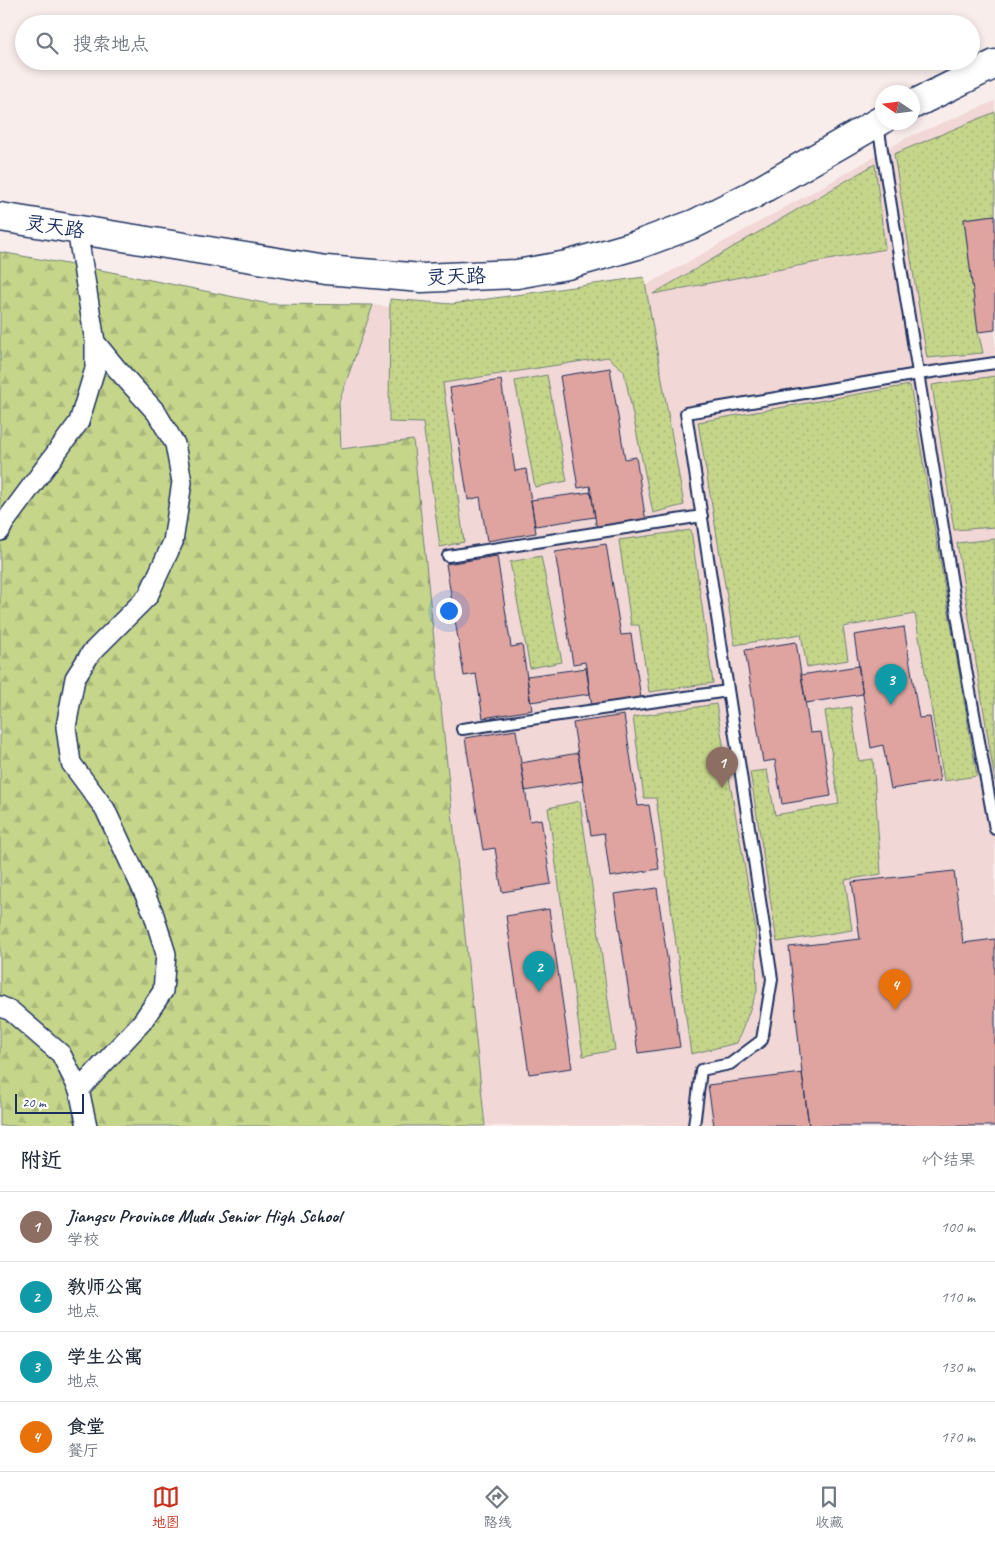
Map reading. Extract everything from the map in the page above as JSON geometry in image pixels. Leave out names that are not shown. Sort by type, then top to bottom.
[{"type":"street","points":[[920,101],[995,64]]},
{"type":"street","name":"灵天路","points":[[0,217],[326,270],[422,278],[517,274],[567,265],[611,253],[694,224],[752,195],[875,124]]},
{"type":"street","points":[[0,531],[79,422],[96,369],[95,342],[77,229]]},
{"type":"street","points":[[79,1090],[142,1022],[163,991],[166,954],[153,912],[105,810],[71,763],[66,727],[67,719],[75,678],[91,653],[148,596],[173,542],[182,482],[175,444],[156,412],[95,342]]},
{"type":"street","points":[[0,1006],[11,1011],[61,1054],[79,1090],[87,1126]]},
{"type":"lane","points":[[881,130],[918,374],[965,664],[995,829]]},
{"type":"lane","points":[[694,1126],[700,1070],[730,1064],[762,1040],[772,979],[686,413],[995,363]]},
{"type":"lane","points":[[448,556],[702,516]]},
{"type":"lane","points":[[462,729],[728,691]]},
{"type":"shaded area","points":[[995,101],[995,1126],[485,1126],[413,441],[341,449],[339,402],[373,305],[474,316],[645,286],[906,138]]},
{"type":"green space","points":[[995,112],[995,215],[964,219],[978,332],[983,353],[927,358],[894,154]]},
{"type":"green space","points":[[875,164],[885,249],[653,294]]},
{"type":"green space","points":[[0,252],[269,304],[373,305],[339,402],[341,449],[413,440],[485,1126],[0,1126]]},
{"type":"green space","points":[[644,277],[684,505],[653,513],[624,371],[608,357],[443,383],[464,542],[440,547],[423,423],[389,422],[390,299],[452,304]]},
{"type":"green space","points":[[547,375],[567,481],[535,487],[515,381]]},
{"type":"green space","points":[[995,376],[995,527],[954,530],[932,385]]},
{"type":"green space","points":[[910,385],[977,776],[944,781],[915,614],[843,627],[848,660],[807,667],[801,634],[735,645],[698,422]]},
{"type":"green space","points":[[691,530],[713,683],[649,692],[639,625],[631,625],[619,540]]},
{"type":"green space","points":[[995,539],[995,781],[957,543]]},
{"type":"green space","points":[[541,556],[562,662],[530,668],[510,562]]},
{"type":"green space","points":[[716,704],[755,925],[757,991],[737,1043],[691,1054],[656,798],[644,798],[633,717]]},
{"type":"green space","points":[[851,707],[859,761],[873,759],[881,874],[845,880],[852,930],[777,942],[750,772],[767,770],[775,815],[839,804],[825,711]]},
{"type":"green space","points":[[580,801],[615,1050],[583,1056],[548,808]]},
{"type":"building","points":[[995,215],[995,330],[978,332],[964,219]]},
{"type":"building","points":[[610,368],[625,459],[636,457],[646,522],[597,530],[590,486],[578,488],[560,376]]},
{"type":"building","points":[[501,380],[515,471],[526,469],[536,533],[487,541],[480,497],[468,500],[450,388]]},
{"type":"building","points":[[591,492],[595,517],[535,526],[531,500]]},
{"type":"building","points":[[606,544],[621,635],[631,634],[641,698],[592,706],[585,662],[573,664],[555,552]]},
{"type":"building","points":[[497,556],[511,647],[522,645],[532,710],[483,718],[476,674],[464,676],[446,564]]},
{"type":"building","points":[[904,627],[919,718],[930,717],[940,781],[891,789],[883,745],[871,748],[854,635]]},
{"type":"building","points":[[796,642],[810,733],[821,732],[831,796],[782,804],[775,760],[763,762],[745,650]]},
{"type":"building","points":[[858,666],[863,694],[806,703],[801,675]]},
{"type":"building","points":[[587,668],[590,694],[530,702],[527,676]]},
{"type":"building","points":[[624,715],[638,806],[649,805],[659,869],[610,877],[604,833],[591,835],[573,723]]},
{"type":"building","points":[[516,730],[530,821],[541,819],[551,884],[502,892],[495,848],[483,850],[465,738]]},
{"type":"building","points":[[578,753],[583,781],[525,791],[521,763]]},
{"type":"building","points":[[954,871],[963,943],[995,939],[995,1126],[809,1126],[789,947],[860,939],[852,882]]},
{"type":"building","points":[[657,888],[680,1047],[638,1053],[614,894]]},
{"type":"building","points":[[549,909],[572,1068],[529,1074],[506,916]]},
{"type":"building","points":[[802,1073],[809,1126],[714,1126],[708,1085]]},
{"type":"place","name":"学生公寓","points":[[891,705]]},
{"type":"place","name":"Jiangsu Province Mudu Senior High School","points":[[722,788]]},
{"type":"place","name":"教师公寓","points":[[539,992]]},
{"type":"place","name":"食堂","points":[[895,1010]]}]
